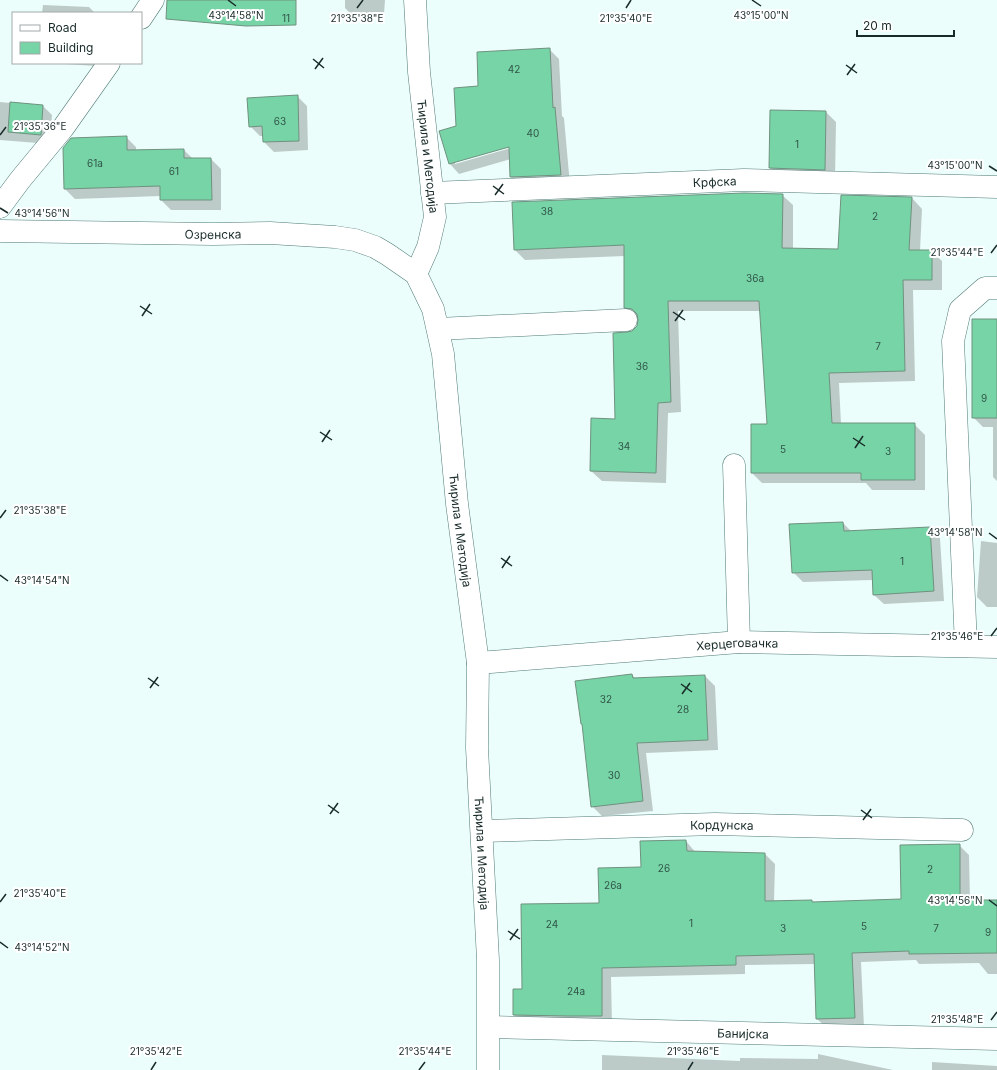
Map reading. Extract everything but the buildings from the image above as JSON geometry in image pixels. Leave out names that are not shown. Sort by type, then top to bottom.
[{"type":"street","points":[[142,16],[153,0]]},
{"type":"street","name":"Ћирила и Методија","points":[[415,0],[419,72],[435,216],[428,247],[416,274],[433,309],[443,354],[458,504],[478,663],[477,748],[488,960],[488,1070]]},
{"type":"street","points":[[0,207],[20,180],[60,133],[108,64]]},
{"type":"street","name":"Крфска","points":[[432,194],[744,180],[997,186]]},
{"type":"street","name":"Озренска","points":[[0,231],[213,234],[270,233],[335,237],[355,240],[375,247],[416,274]]},
{"type":"street","points":[[966,646],[953,341],[960,310],[985,288],[997,288]]},
{"type":"street","points":[[438,329],[626,320]]},
{"type":"street","points":[[734,464],[739,642]]},
{"type":"street","name":"Херцеговачка","points":[[478,663],[739,642],[997,647]]},
{"type":"street","name":"Кордунска","points":[[482,831],[715,824],[962,830]]},
{"type":"street","name":"Банијска","points":[[489,1027],[997,1039]]}]
